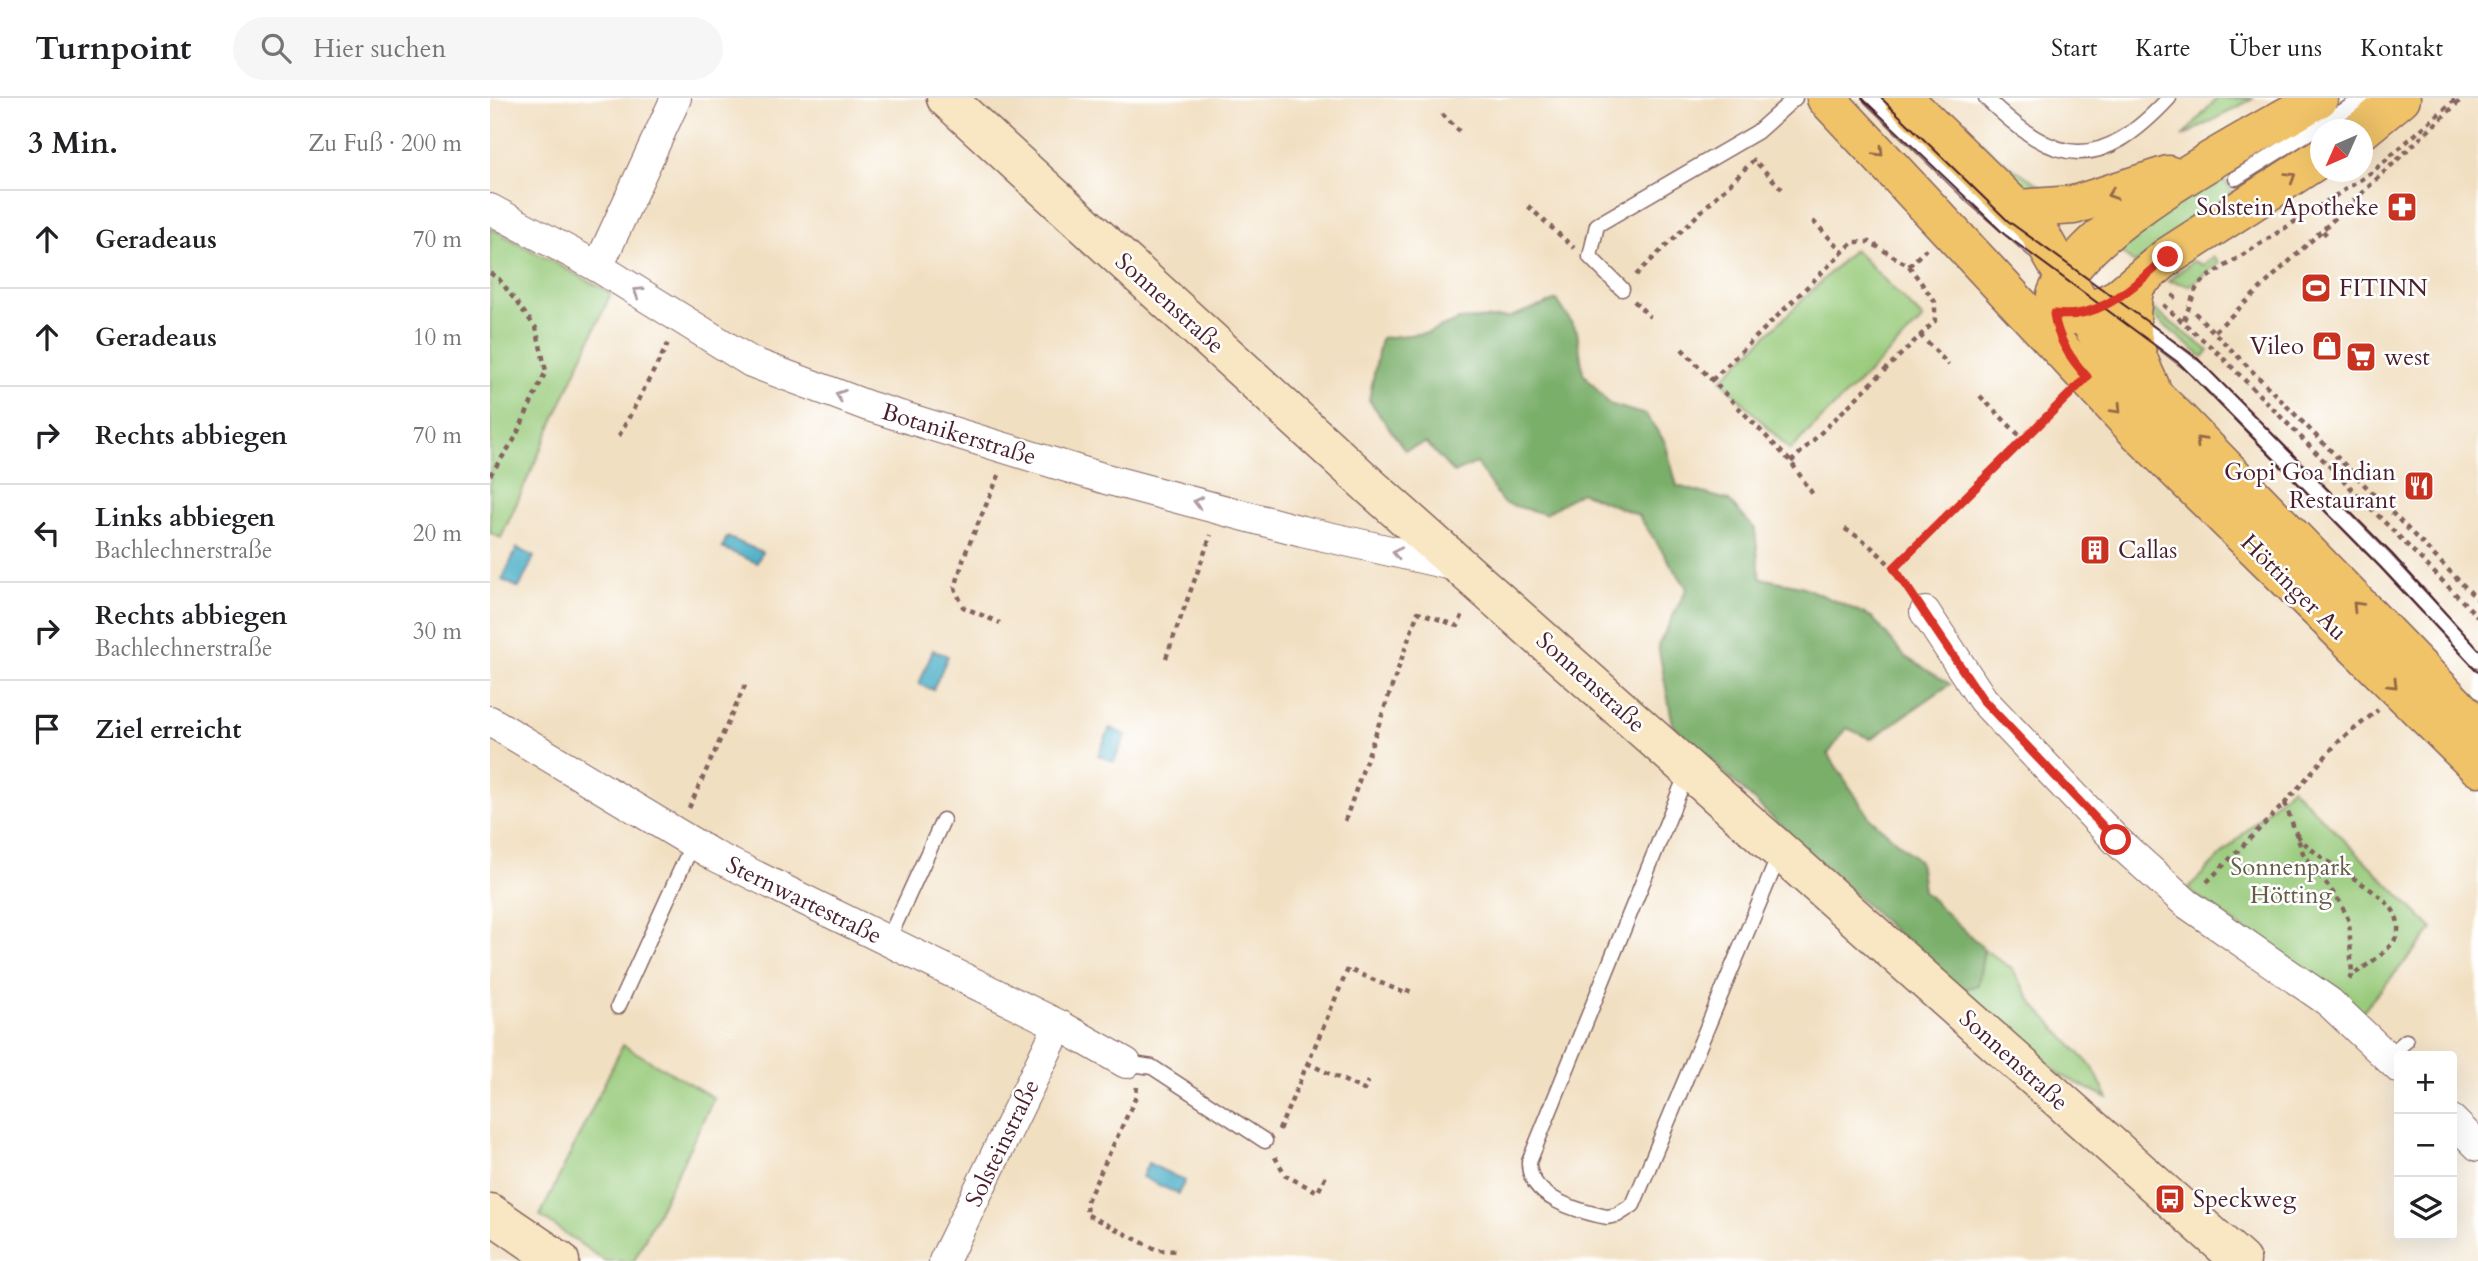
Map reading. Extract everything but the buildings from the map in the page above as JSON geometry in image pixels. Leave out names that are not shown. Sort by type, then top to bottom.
[{"type":"main road","name":"Höttinger Au","points":[[1826,98],[2183,477],[2478,766]]},
{"type":"main road","points":[[1903,98],[2018,209],[2102,299]]},
{"type":"main road","points":[[2102,299],[2099,240],[2200,165],[2319,98]]},
{"type":"main road","points":[[2373,121],[2401,98]]},
{"type":"main road","points":[[2018,209],[2074,205],[2200,165]]},
{"type":"main road","points":[[2079,369],[2057,333],[2102,299],[2310,165]]},
{"type":"main road","name":"Höttinger Au","points":[[2102,299],[2153,394],[2464,708]]},
{"type":"main road","points":[[2018,300],[2102,299]]},
{"type":"street","points":[[598,267],[676,98]]},
{"type":"street","name":"Sonnenstraße","points":[[946,98],[1372,488],[2241,1261]]},
{"type":"street","name":"Botanikerstraße","points":[[490,209],[598,267],[751,362],[923,425],[1106,479],[1470,574]]},
{"type":"street","points":[[1925,612],[1983,700],[2116,840],[2186,903],[2329,1002],[2394,1052]]},
{"type":"street","name":"Sternwartestraße","points":[[490,722],[685,839],[887,942],[1059,1025],[1132,1073]]},
{"type":"street","name":"Solsteinstraße","points":[[944,1261],[1059,1025]]},
{"type":"street","points":[[2457,1125],[2478,1146]]},
{"type":"street","points":[[490,1213],[560,1261]]},
{"type":"lane","points":[[1622,289],[1590,257],[1597,225],[1757,132],[1795,98]]},
{"type":"lane","points":[[1871,98],[1989,212],[2199,371],[2377,552],[2478,660]]},
{"type":"lane","points":[[1986,98],[2019,131],[2072,153],[2104,150],[2138,129],[2169,98]]},
{"type":"lane","points":[[2236,178],[2364,98]]},
{"type":"lane","points":[[1689,768],[1529,1163],[1532,1182],[1547,1196],[1607,1217],[1626,1211],[1633,1205],[1781,852]]},
{"type":"lane","points":[[887,942],[943,820]]},
{"type":"lane","points":[[618,1007],[685,839]]},
{"type":"lane","points":[[1132,1073],[1152,1067],[1265,1141]]},
{"type":"path","points":[[2184,320],[2196,289],[2205,279],[2363,178],[2457,98]]},
{"type":"path","points":[[2215,331],[2463,98]]},
{"type":"path","points":[[1442,114],[1459,131]]},
{"type":"path","points":[[1622,289],[1754,160],[1783,189]]},
{"type":"path","points":[[1528,206],[1563,241],[1590,257]]},
{"type":"path","points":[[1813,221],[1843,251]]},
{"type":"path","points":[[2323,231],[2329,237]]},
{"type":"path","points":[[1712,380],[1853,242],[1870,242],[1909,266],[1935,302],[1935,321],[1791,462]]},
{"type":"path","points":[[490,273],[499,279],[536,328],[546,372],[514,440],[490,475]]},
{"type":"path","points":[[2102,299],[2184,320],[2478,617]]},
{"type":"path","points":[[2195,313],[2478,600]]},
{"type":"path","points":[[619,436],[681,319]]},
{"type":"path","points":[[1920,335],[1949,365]]},
{"type":"path","points":[[1682,349],[1791,462],[1814,496]]},
{"type":"path","points":[[1894,568],[2024,440],[2079,369]]},
{"type":"path","points":[[1980,396],[2024,440]]},
{"type":"path","points":[[990,444],[999,474],[965,554],[955,588],[963,607],[1000,623]]},
{"type":"path","points":[[1166,658],[1221,508]]},
{"type":"path","points":[[1845,529],[1871,544],[1894,568],[1925,612]]},
{"type":"path","points":[[1345,821],[1418,611],[1458,626],[1470,574]]},
{"type":"path","points":[[685,839],[747,681]]},
{"type":"path","points":[[2186,903],[2285,803],[2337,743],[2401,692]]},
{"type":"path","points":[[2285,803],[2303,853],[2340,902],[2349,921],[2352,976]]},
{"type":"path","points":[[2295,832],[2324,860],[2387,905],[2397,919],[2394,941],[2352,976],[2329,1002]]},
{"type":"path","points":[[1326,1175],[1318,1192],[1286,1176],[1265,1141],[1277,1133],[1348,969],[1407,995],[1410,987]]},
{"type":"path","points":[[1307,1063],[1364,1090],[1368,1081]]},
{"type":"path","points":[[1132,1073],[1135,1099],[1087,1201],[1086,1214],[1157,1250],[1177,1251]]},
{"type":"green space","points":[[2217,98],[2254,98],[2182,137]]},
{"type":"green space","points":[[1947,123],[1964,127],[2001,160],[2047,190],[2019,190]]},
{"type":"green space","points":[[2222,176],[2232,193],[2135,264],[2116,247],[2161,213]]},
{"type":"green space","points":[[490,228],[611,293],[501,538],[490,533]]},
{"type":"green space","points":[[1854,249],[1923,319],[1790,450],[1721,380]]},
{"type":"green space","points":[[2213,257],[2219,263],[2190,285],[2168,281],[2193,261],[2203,265]]},
{"type":"green space","points":[[1557,300],[1577,331],[1583,373],[1609,404],[1646,415],[1665,442],[1677,486],[1728,500],[1755,529],[1760,578],[1801,586],[1872,617],[1904,656],[1950,684],[1871,739],[1847,728],[1828,754],[1870,818],[1919,861],[1923,891],[1984,949],[1978,985],[1958,991],[1673,725],[1658,646],[1687,588],[1638,515],[1581,492],[1545,514],[1503,503],[1476,463],[1454,473],[1426,443],[1405,450],[1369,400],[1381,338],[1427,333],[1459,320],[1510,317]]},
{"type":"green space","points":[[2152,308],[2209,351],[2203,357],[2152,315]]},
{"type":"green space","name":"Sonnenpark Hötting","points":[[2291,787],[2433,929],[2361,1013],[2187,889]]},
{"type":"green space","points":[[1984,949],[2013,970],[2034,1005],[2093,1068],[2108,1098],[2062,1076],[1959,991],[1978,985]]},
{"type":"green space","points":[[623,1045],[714,1098],[634,1261],[605,1261],[540,1216]]},
{"type":"water","points":[[727,537],[762,552],[757,563],[722,548]]},
{"type":"water","points":[[517,548],[534,557],[519,588],[502,580]]},
{"type":"water","points":[[933,650],[948,656],[933,690],[919,684]]},
{"type":"water","points":[[1110,728],[1126,735],[1114,762],[1098,755]]},
{"type":"water","points":[[1148,1163],[1185,1181],[1178,1194],[1142,1177]]},
{"type":"tram line","points":[[1862,98],[2004,234],[2179,363],[2380,567],[2478,672]]},
{"type":"tram line","points":[[1881,98],[2008,221],[2196,357],[2392,554],[2478,649]]},
{"type":"place","name":"Solstein Apotheke","points":[[2402,207]]},
{"type":"place","name":"FITINN","points":[[2316,288]]},
{"type":"place","name":"Vileo","points":[[2327,346]]},
{"type":"place","name":"west","points":[[2361,357]]},
{"type":"place","name":"Gopi Goa Indian Restaurant","points":[[2419,486]]},
{"type":"place","name":"Callas","points":[[2095,550]]},
{"type":"place","name":"Speckweg","points":[[2170,1199]]},
{"type":"route","points":[[2116,840],[1983,700],[1894,568],[2087,377],[2071,360],[2057,333],[2054,314],[2070,317],[2087,314],[2135,286],[2168,257]]}]
